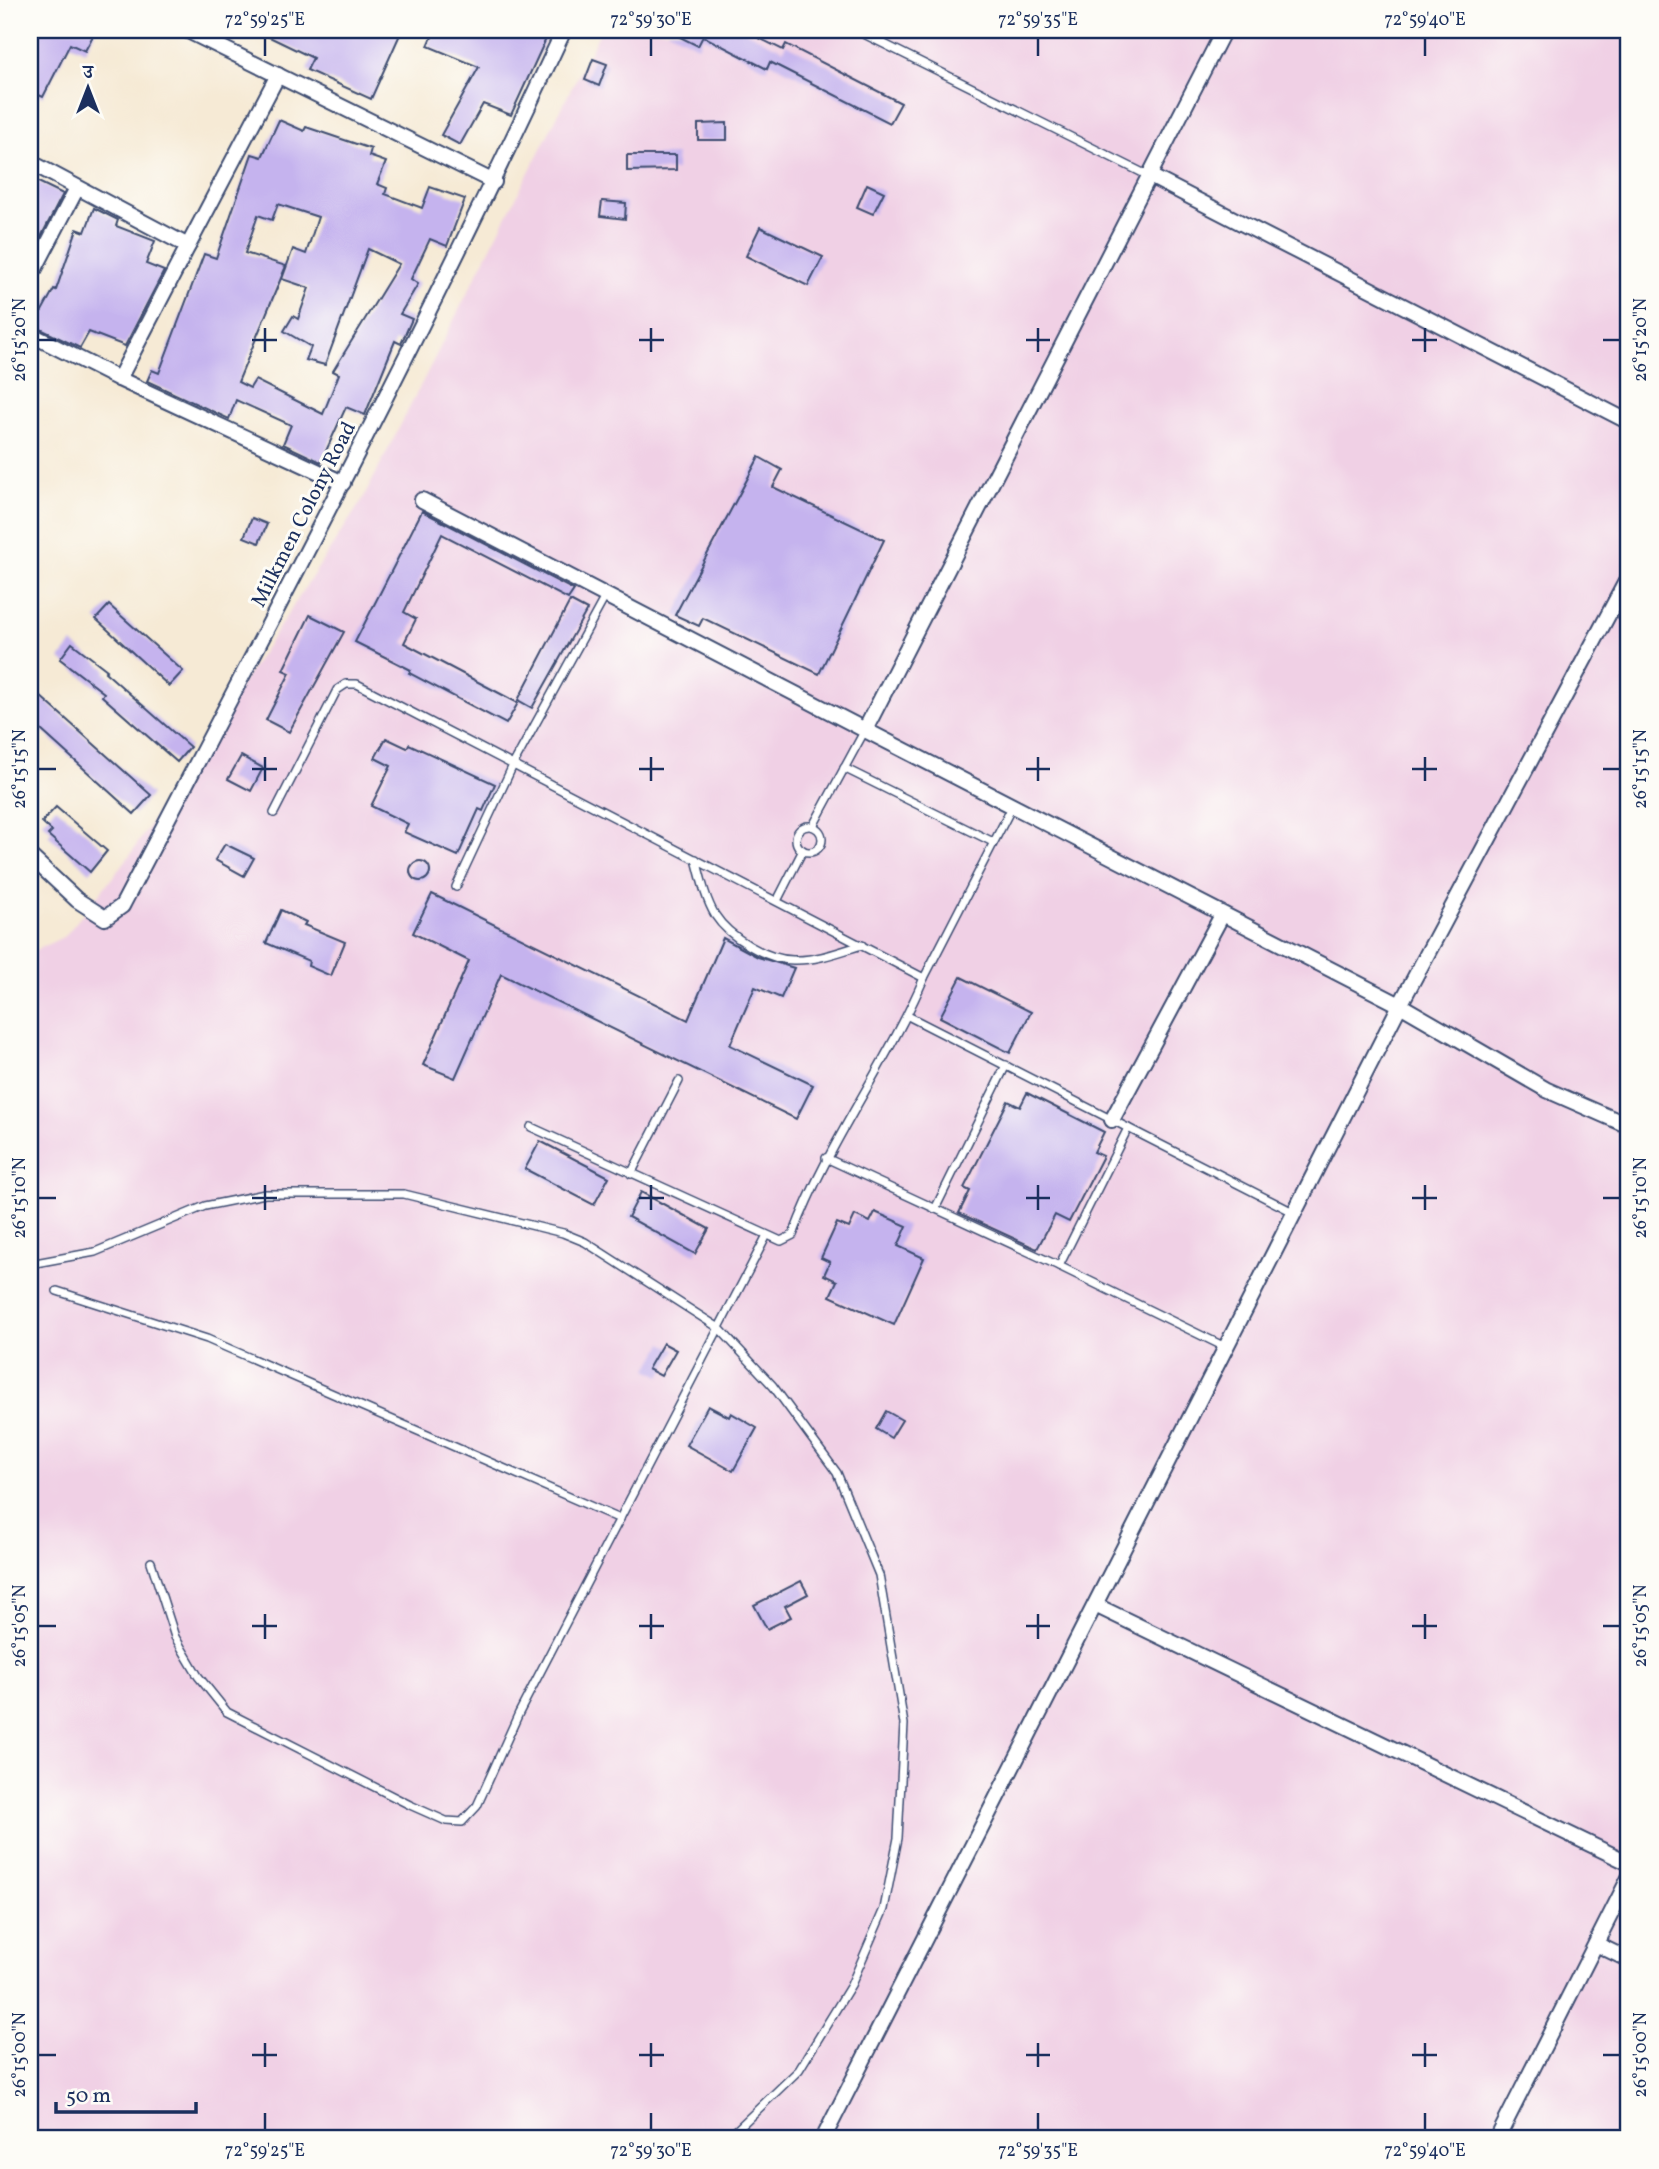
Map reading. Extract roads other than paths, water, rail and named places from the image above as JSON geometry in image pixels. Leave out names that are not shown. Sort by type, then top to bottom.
[{"type":"street","points":[[186,30],[494,181]]},
{"type":"street","name":"Milkmen Colony Road","points":[[30,856],[77,900],[105,918],[122,906],[344,484],[494,181],[564,30]]},
{"type":"street","points":[[864,730],[1224,30]]},
{"type":"street","points":[[119,379],[278,75]]},
{"type":"street","points":[[30,162],[188,246]]},
{"type":"street","points":[[1150,176],[1629,422]]},
{"type":"street","points":[[30,278],[77,188]]},
{"type":"street","points":[[30,334],[119,379],[344,484]]},
{"type":"street","points":[[422,500],[1400,1005],[1547,1090],[1629,1126]]},
{"type":"street","points":[[823,2139],[1400,1005],[1629,576]]},
{"type":"street","points":[[1112,1120],[1222,915]]},
{"type":"street","points":[[1095,1605],[1629,1863]]},
{"type":"street","points":[[1497,2139],[1629,1878]]},
{"type":"street","points":[[1596,1944],[1629,1961]]},
{"type":"lane","points":[[859,30],[1150,176]]},
{"type":"lane","points":[[457,887],[514,763],[607,594]]},
{"type":"lane","points":[[274,813],[337,690],[346,684],[357,684],[386,696],[924,978]]},
{"type":"lane","points":[[813,827],[864,730]]},
{"type":"lane","points":[[844,768],[993,842]]},
{"type":"lane","points":[[531,1127],[766,1237],[781,1241],[793,1235],[827,1158],[908,1016],[924,978],[1013,805]]},
{"type":"lane","points":[[805,827],[813,827],[821,833],[821,844],[813,850],[803,850],[796,839],[799,831],[805,827]]},
{"type":"lane","points":[[777,901],[803,850]]},
{"type":"lane","points":[[696,859],[706,897],[717,918],[743,941],[760,950],[792,960],[818,958],[862,945]]},
{"type":"lane","points":[[908,1016],[1295,1213]]},
{"type":"lane","points":[[935,1209],[1006,1065]]},
{"type":"lane","points":[[631,1174],[680,1081]]},
{"type":"lane","points":[[1059,1266],[1128,1128]]},
{"type":"lane","points":[[827,1158],[1059,1266],[1226,1348]]},
{"type":"lane","points":[[30,1264],[95,1252],[205,1206],[232,1199],[265,1194],[404,1194],[563,1233],[585,1242],[719,1328],[773,1385],[837,1473],[878,1575],[904,1724],[898,1838],[884,1909],[851,1985],[799,2070],[727,2139]]},
{"type":"lane","points":[[151,1562],[175,1636],[198,1676],[227,1712],[410,1805],[446,1821],[462,1822],[477,1806],[519,1713],[766,1237]]},
{"type":"lane","points":[[57,1291],[207,1339],[620,1519]]}]
